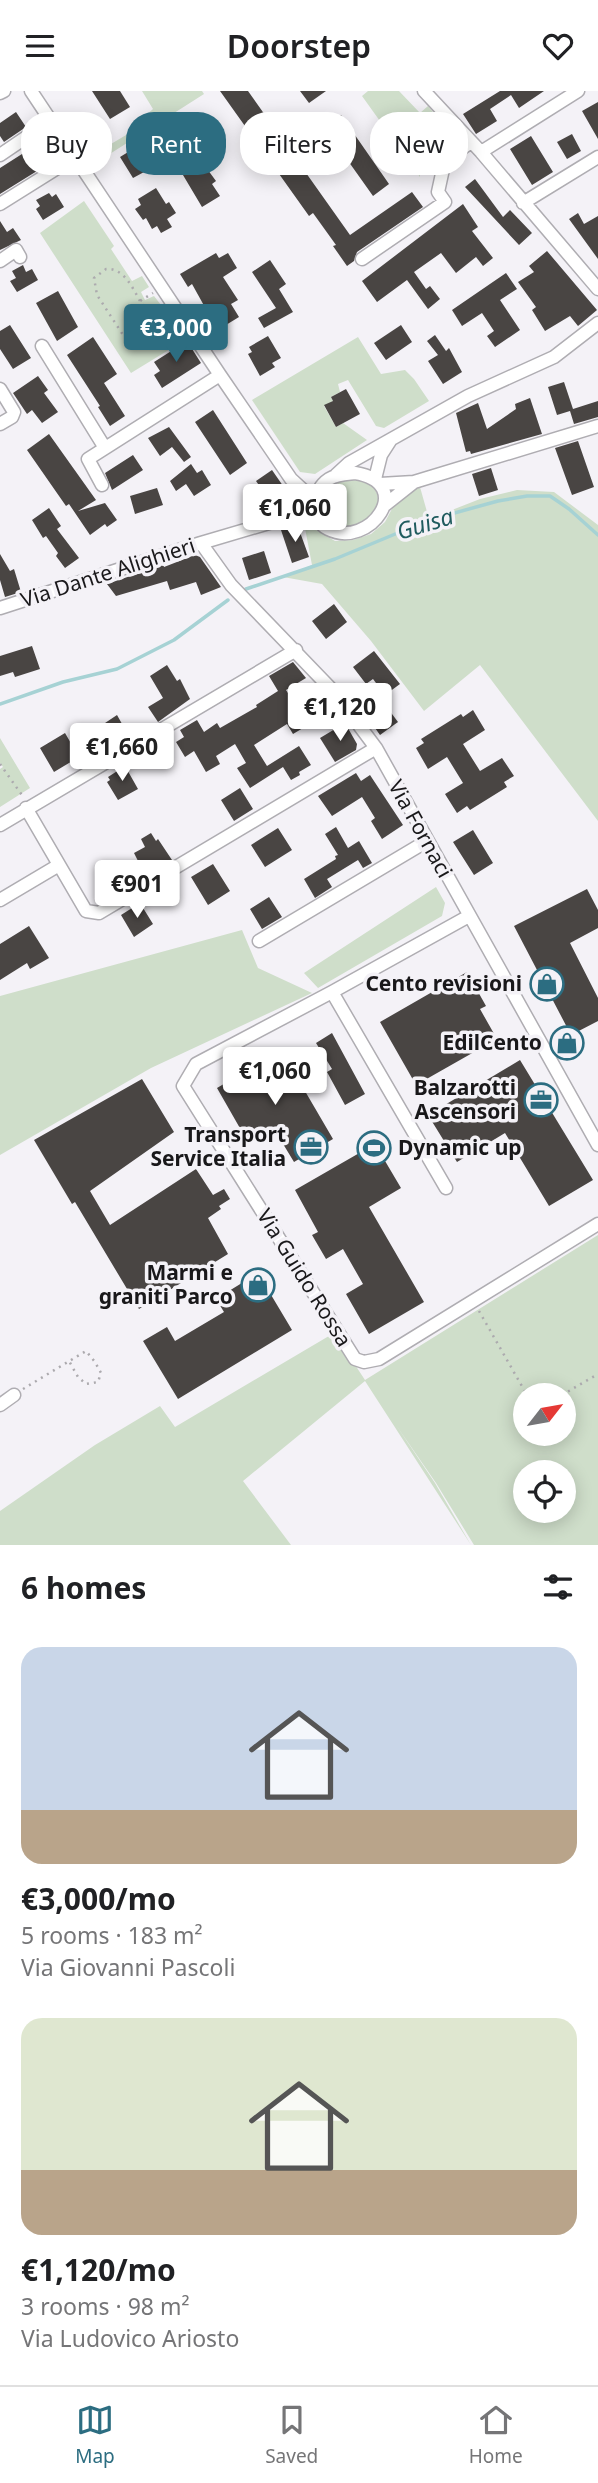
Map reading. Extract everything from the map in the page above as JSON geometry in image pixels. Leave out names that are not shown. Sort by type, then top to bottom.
[{"type":"street","points":[[31,91],[44,112]]},
{"type":"street","points":[[424,91],[481,152],[598,289]]},
{"type":"street","points":[[481,152],[578,91]]},
{"type":"street","points":[[0,155],[21,141]]},
{"type":"street","points":[[362,259],[446,202],[438,192],[445,160],[471,142]]},
{"type":"street","points":[[523,203],[598,157]]},
{"type":"street","points":[[0,204],[46,175]]},
{"type":"street","points":[[87,175],[220,376],[292,479],[315,502],[319,522]]},
{"type":"street","points":[[0,261],[16,250],[20,257]]},
{"type":"street","points":[[292,479],[304,484],[323,484],[349,463],[468,396],[554,357],[598,323]]},
{"type":"street","points":[[42,346],[105,448]]},
{"type":"street","points":[[102,485],[88,459],[220,376]]},
{"type":"street","points":[[0,389],[14,412],[12,417],[0,424]]},
{"type":"street","points":[[337,475],[355,473],[378,482],[414,482],[598,426]]},
{"type":"street","points":[[296,515],[319,522],[327,529],[340,533],[351,533],[371,524],[383,512],[385,505],[378,482],[381,455],[392,438]]},
{"type":"street","points":[[385,505],[414,482]]},
{"type":"street","points":[[315,502],[323,484]]},
{"type":"street","name":"Via Dante Alighieri","points":[[0,608],[296,515],[315,502]]},
{"type":"street","name":"Via Fornaci","points":[[201,543],[231,585],[335,693],[376,748],[598,1145]]},
{"type":"street","points":[[0,825],[296,650]]},
{"type":"street","points":[[27,808],[86,911],[99,913],[376,748]]},
{"type":"street","points":[[259,941],[427,841]]},
{"type":"street","points":[[0,900],[59,865]]},
{"type":"street","points":[[446,1188],[332,992],[468,916]]},
{"type":"street","name":"Via Guido Rossa","points":[[332,992],[196,1064],[183,1086],[355,1359],[365,1362],[379,1359],[598,1224]]},
{"type":"street","points":[[0,1405],[15,1395]]},
{"type":"path","points":[[106,269],[119,272],[125,276],[140,301],[155,321],[157,330],[150,343],[142,346],[127,341],[97,295],[94,278],[106,269]]},
{"type":"path","points":[[140,301],[161,288]]},
{"type":"path","points":[[0,764],[27,808]]},
{"type":"path","points":[[472,1303],[520,1383]]},
{"type":"path","points":[[15,1395],[69,1361],[86,1351],[101,1373],[98,1382],[86,1384],[78,1377],[69,1361]]},
{"type":"path","points":[[576,1387],[598,1374]]},
{"type":"green space","points":[[142,91],[202,91],[204,94],[176,112],[150,112],[153,109]]},
{"type":"green space","points":[[368,91],[399,91],[419,112],[373,112],[362,96]]},
{"type":"green space","points":[[428,106],[433,112],[421,112]]},
{"type":"green space","points":[[126,135],[126,144],[112,153],[112,143]]},
{"type":"green space","points":[[84,201],[114,246],[111,249],[132,281],[142,276],[149,287],[141,292],[145,300],[154,296],[161,305],[152,312],[171,340],[181,335],[185,340],[131,373],[40,233]]},
{"type":"green space","points":[[358,337],[381,374],[405,370],[429,401],[384,428],[376,426],[348,380],[338,384],[340,392],[331,397],[333,401],[324,406],[336,427],[343,423],[367,440],[315,474],[300,472],[252,400]]},
{"type":"green space","points":[[346,480],[361,481],[371,486],[377,493],[378,501],[369,518],[360,524],[347,527],[327,522],[321,508],[321,501],[327,491]]},
{"type":"green space","points":[[420,487],[429,519],[480,499],[517,490],[554,492],[598,525],[598,821],[480,665],[424,711],[371,641],[322,584],[283,577],[312,565],[304,523],[335,541],[353,540],[371,534],[385,522],[395,503],[405,494]]},
{"type":"green space","points":[[0,738],[30,788],[0,807],[0,769],[3,767],[0,763]]},
{"type":"green space","points":[[436,887],[445,903],[442,916],[318,988],[304,973]]},
{"type":"green space","points":[[242,930],[258,968],[312,993],[151,1068],[0,1155],[0,996]]},
{"type":"green space","points":[[598,1235],[598,1545],[474,1545],[436,1483],[396,1425],[435,1483],[471,1545],[365,1381],[243,1481],[291,1545],[0,1545],[0,1511],[95,1445],[160,1406],[175,1427],[334,1333],[365,1380]]},
{"type":"building","points":[[92,91],[120,91],[130,107],[112,118],[112,112],[106,112]]},
{"type":"building","points":[[220,91],[248,91],[263,112],[240,112],[240,119]]},
{"type":"building","points":[[300,91],[326,91],[309,103]]},
{"type":"building","points":[[500,91],[544,91],[519,108],[511,95],[490,109],[497,121],[476,134],[468,122],[466,112]]},
{"type":"building","points":[[598,102],[598,139],[582,111]]},
{"type":"building","points":[[16,112],[21,120],[21,130],[4,142],[0,136],[0,123]]},
{"type":"building","points":[[572,134],[581,151],[567,159],[557,142]]},
{"type":"building","points":[[531,136],[553,172],[532,185],[510,149]]},
{"type":"building","points":[[356,137],[370,157],[370,175],[383,175],[389,184],[373,196],[356,172]]},
{"type":"building","points":[[126,153],[126,167],[120,157]]},
{"type":"building","points":[[21,155],[21,175],[31,175],[0,194],[0,168]]},
{"type":"building","points":[[183,175],[212,175],[216,181],[212,184],[220,196],[202,207]]},
{"type":"building","points":[[280,175],[308,175],[350,235],[412,192],[423,207],[357,252],[354,261],[347,266],[313,213],[309,216]]},
{"type":"building","points":[[475,179],[503,217],[510,210],[532,233],[519,245],[465,187]]},
{"type":"building","points":[[156,188],[166,204],[169,202],[176,213],[167,219],[172,227],[161,233],[157,226],[152,229],[146,218],[143,220],[135,209],[141,205],[138,199]]},
{"type":"building","points":[[49,193],[52,197],[56,194],[64,207],[43,220],[36,209],[40,206],[36,200]]},
{"type":"building","points":[[463,204],[478,227],[472,231],[493,258],[483,266],[476,257],[456,273],[441,253],[414,272],[426,289],[430,286],[440,299],[428,309],[407,280],[377,302],[362,281]]},
{"type":"building","points":[[578,213],[584,224],[598,216],[598,259],[569,219]]},
{"type":"building","points":[[0,221],[7,232],[13,228],[21,240],[0,250]]},
{"type":"building","points":[[547,251],[597,310],[578,326],[570,316],[545,331],[532,310],[536,307],[518,282],[534,272],[529,266]]},
{"type":"building","points":[[216,253],[219,258],[228,253],[237,268],[223,277],[238,300],[231,304],[239,317],[221,328],[215,318],[212,320],[192,284],[188,287],[180,274]]},
{"type":"building","points":[[270,260],[286,284],[279,289],[293,312],[264,328],[258,318],[276,308],[252,272]]},
{"type":"building","points":[[23,265],[26,272],[32,269],[38,280],[17,292],[10,281],[16,278],[12,271]]},
{"type":"building","points":[[506,273],[517,289],[500,300],[520,330],[495,347],[487,336],[494,331],[482,313],[462,326],[452,310]]},
{"type":"building","points":[[58,291],[78,327],[57,341],[36,303]]},
{"type":"building","points":[[10,325],[31,358],[13,369],[0,349],[0,331]]},
{"type":"building","points":[[401,325],[412,342],[386,360],[374,343]]},
{"type":"building","points":[[435,335],[446,351],[449,348],[462,372],[443,384],[428,361],[438,355],[427,341]]},
{"type":"building","points":[[268,336],[281,358],[272,363],[275,367],[260,376],[248,354],[252,352],[249,347]]},
{"type":"building","points":[[93,337],[117,374],[104,383],[125,416],[110,426],[67,355]]},
{"type":"building","points":[[187,341],[201,363],[162,388],[154,375],[160,371],[154,362]]},
{"type":"building","points":[[38,376],[48,390],[44,393],[58,412],[42,423],[32,410],[27,414],[13,393]]},
{"type":"building","points":[[564,382],[573,409],[598,401],[598,417],[574,424],[570,411],[557,415],[548,387]]},
{"type":"building","points":[[346,389],[360,414],[336,427],[324,405],[333,401],[331,397]]},
{"type":"building","points":[[530,398],[542,434],[471,454],[470,451],[466,452],[456,413],[478,403],[487,429],[516,409],[515,404]]},
{"type":"building","points":[[213,410],[247,463],[230,475],[195,422]]},
{"type":"building","points":[[169,427],[191,457],[184,462],[172,447],[160,456],[148,438]]},
{"type":"building","points":[[49,434],[96,500],[78,511],[105,503],[117,520],[107,527],[105,524],[90,535],[69,504],[66,506],[27,450]]},
{"type":"building","points":[[578,441],[594,487],[572,495],[555,448]]},
{"type":"building","points":[[133,455],[143,470],[112,490],[105,473]]},
{"type":"building","points":[[191,464],[197,473],[202,470],[211,485],[194,496],[186,484],[176,491],[170,481]]},
{"type":"building","points":[[491,468],[498,490],[479,496],[472,474]]},
{"type":"building","points":[[272,470],[290,496],[274,507],[256,481]]},
{"type":"building","points":[[157,488],[163,505],[135,514],[130,496]]},
{"type":"building","points":[[49,508],[61,526],[57,529],[79,558],[65,568],[56,556],[58,553],[46,536],[43,538],[32,520]]},
{"type":"building","points":[[297,524],[309,557],[292,563],[281,530]]},
{"type":"building","points":[[264,551],[271,573],[249,580],[242,558]]},
{"type":"building","points":[[0,554],[10,571],[14,569],[21,592],[5,597],[0,580]]},
{"type":"building","points":[[195,555],[200,557],[221,587],[201,595],[196,582],[170,590],[167,581],[116,596],[107,584],[151,569],[153,572],[152,568],[163,564],[164,567]]},
{"type":"building","points":[[334,604],[347,622],[326,639],[312,621]]},
{"type":"building","points":[[32,646],[40,669],[15,677],[13,672],[0,676],[0,656]]},
{"type":"building","points":[[374,651],[400,684],[385,695],[373,679],[366,684],[353,667]]},
{"type":"building","points":[[293,662],[306,678],[286,690],[308,725],[293,734],[287,724],[254,745],[267,766],[299,746],[311,765],[299,772],[300,775],[291,780],[283,767],[250,788],[237,768],[246,763],[235,744],[216,756],[220,764],[206,772],[194,751],[185,757],[176,742],[184,737],[180,730],[197,720],[204,732],[217,723],[220,728],[257,707],[256,705],[278,691],[269,676]]},
{"type":"building","points":[[167,665],[177,681],[180,679],[190,699],[158,722],[148,707],[163,698],[150,676]]},
{"type":"building","points":[[386,706],[398,722],[380,735],[368,718]]},
{"type":"building","points":[[473,710],[485,730],[463,744],[480,771],[502,758],[514,776],[504,782],[507,787],[470,810],[467,806],[457,813],[445,794],[463,783],[447,757],[428,769],[416,748],[424,743],[421,739],[461,714],[463,717]]},
{"type":"building","points":[[117,715],[130,738],[108,751],[96,729]]},
{"type":"building","points":[[345,723],[357,744],[356,750],[335,762],[320,738]]},
{"type":"building","points":[[65,733],[79,757],[54,772],[40,748]]},
{"type":"building","points":[[125,766],[138,789],[118,800],[107,782],[110,780],[108,777]]},
{"type":"building","points":[[356,773],[361,781],[370,775],[403,825],[382,839],[371,821],[375,818],[362,797],[332,816],[318,796]]},
{"type":"building","points":[[240,788],[253,809],[234,821],[221,800]]},
{"type":"building","points":[[336,827],[348,848],[359,841],[372,863],[363,868],[358,860],[327,879],[332,887],[315,898],[304,879],[336,859],[335,856],[338,855],[325,834]]},
{"type":"building","points":[[278,828],[292,850],[265,867],[251,845]]},
{"type":"building","points":[[473,830],[493,863],[474,875],[453,842]]},
{"type":"building","points":[[151,833],[172,860],[145,875],[134,853],[145,847],[141,839]]},
{"type":"building","points":[[213,864],[230,891],[208,905],[191,877]]},
{"type":"building","points":[[587,889],[598,910],[598,928],[570,943],[598,998],[598,1021],[571,1035],[514,926]]},
{"type":"building","points":[[269,897],[282,917],[262,929],[250,909]]},
{"type":"building","points":[[140,903],[153,924],[134,937],[121,915]]},
{"type":"building","points":[[29,926],[49,958],[30,969],[27,963],[0,980],[0,944]]},
{"type":"building","points":[[467,972],[486,1006],[480,1009],[497,1039],[416,1085],[380,1022]]},
{"type":"building","points":[[332,1033],[365,1094],[345,1105],[327,1072],[332,1069],[316,1043]]},
{"type":"building","points":[[281,1050],[333,1139],[294,1162],[274,1129],[249,1144],[217,1088]]},
{"type":"building","points":[[520,1060],[593,1180],[549,1206],[505,1133],[457,1162],[428,1115]]},
{"type":"building","points":[[142,1079],[174,1132],[90,1191],[110,1225],[196,1169],[213,1195],[224,1189],[230,1199],[208,1218],[228,1254],[139,1309],[75,1202],[72,1204],[34,1140]]},
{"type":"building","points":[[375,1144],[401,1188],[369,1207],[424,1302],[369,1334],[346,1294],[363,1284],[343,1249],[326,1259],[312,1235],[318,1232],[295,1190]]},
{"type":"building","points":[[258,1273],[292,1330],[178,1399],[143,1341],[167,1327],[175,1341],[224,1312],[216,1299]]},
{"type":"waterway","name":"Guisa","points":[[246,589],[335,559],[429,520],[527,496],[550,496],[598,535]]},
{"type":"waterway","name":"Guisa","points":[[0,704],[63,682],[117,669],[174,640],[228,600]]},
{"type":"place","name":"Cento revisioni","points":[[547,984]]},
{"type":"place","name":"EdilCento","points":[[567,1043]]},
{"type":"place","name":"Balzarotti Ascensori","points":[[541,1100]]},
{"type":"place","name":"Transport Service Italia","points":[[311,1147]]},
{"type":"place","name":"Dynamic up","points":[[374,1148]]},
{"type":"place","name":"Marmi e graniti Parco","points":[[258,1285]]}]
